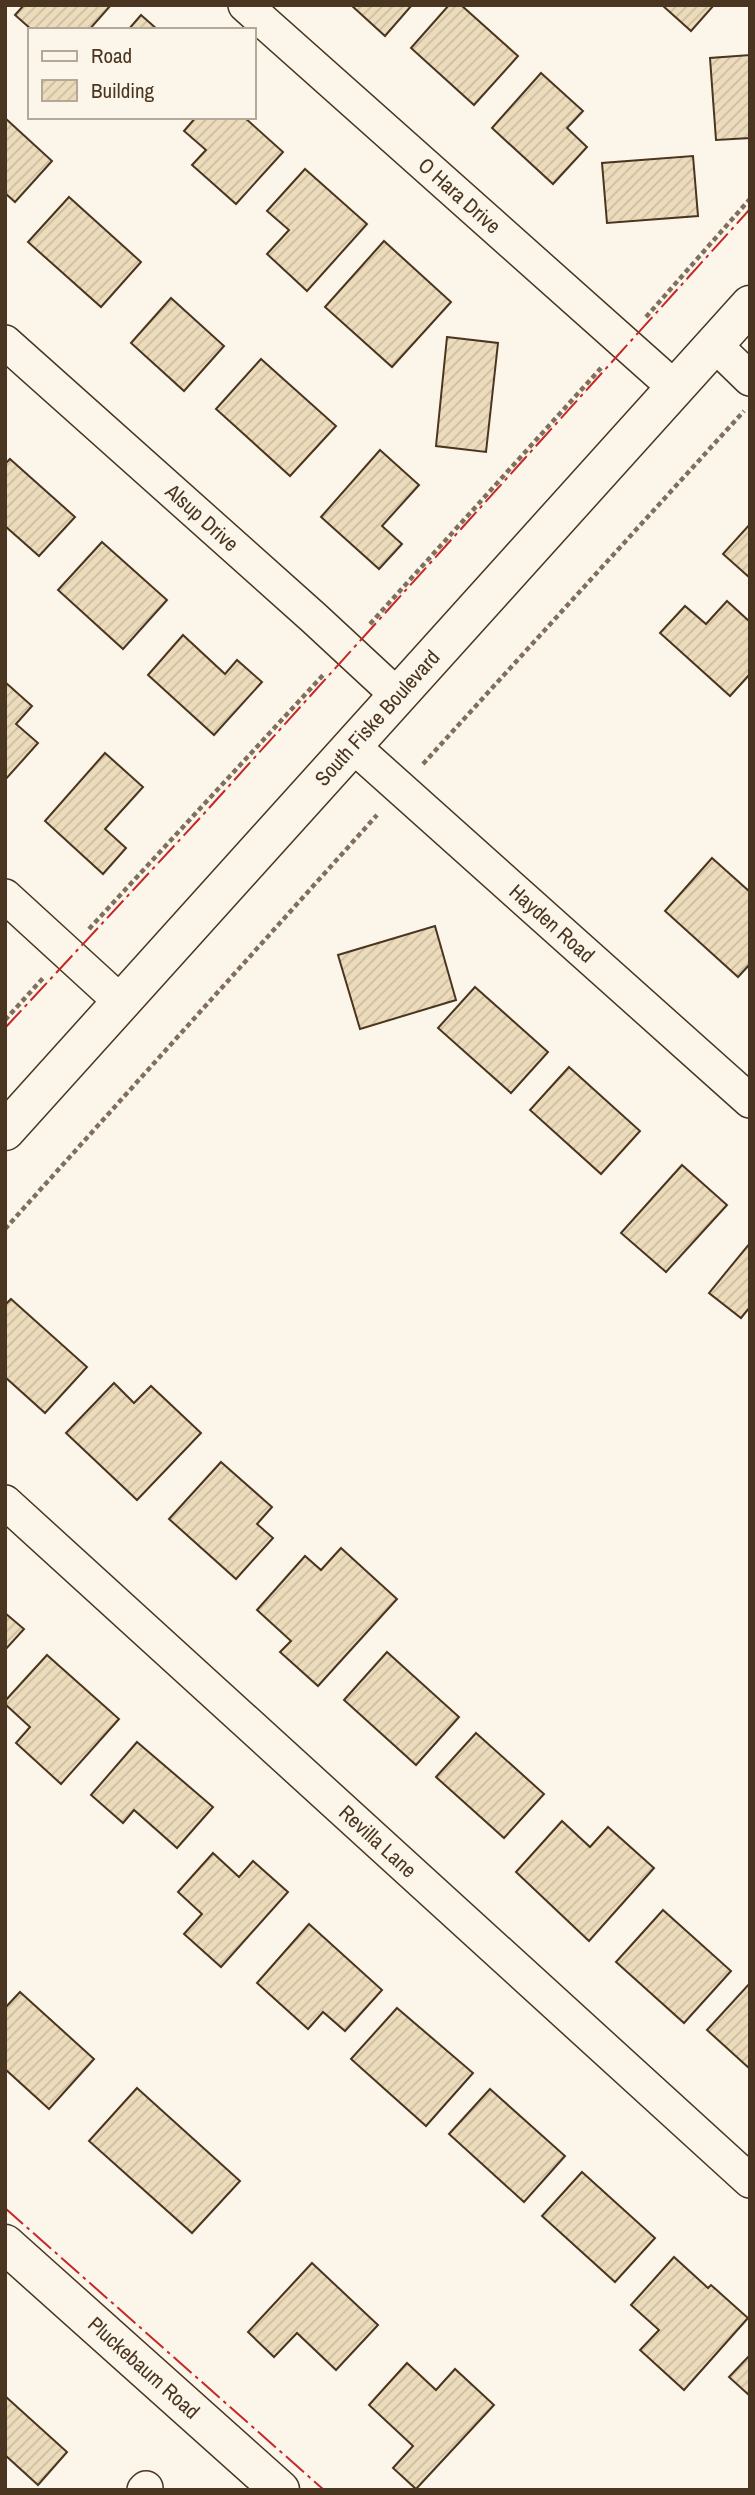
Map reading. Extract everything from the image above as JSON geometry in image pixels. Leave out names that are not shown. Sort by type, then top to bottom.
[{"type":"main road","name":"South Fiske Boulevard","points":[[5,1132],[750,304]]},
{"type":"main road","name":"Pluckebaum Road","points":[[5,2245],[280,2490]]},
{"type":"street","name":"O Hara Drive","points":[[245,5],[674,387]]},
{"type":"street","name":"Alsup Drive","points":[[5,342],[397,695]]},
{"type":"street","points":[[714,344],[750,379]]},
{"type":"street","name":"Hayden Road","points":[[352,745],[750,1101]]},
{"type":"street","points":[[5,896],[122,1003]]},
{"type":"street","name":"Revilla Lane","points":[[5,1502],[750,2181]]},
{"type":"path","points":[[363,632],[750,199]]},
{"type":"path","points":[[5,1229],[740,416]]},
{"type":"path","points":[[5,1020],[330,667]]},
{"type":"building","points":[[24,5],[111,5],[91,28],[30,28],[15,15]]},
{"type":"building","points":[[351,5],[412,5],[385,36]]},
{"type":"building","points":[[449,5],[461,5],[518,56],[474,105],[411,48]]},
{"type":"building","points":[[662,5],[714,5],[691,31]]},
{"type":"building","points":[[141,15],[156,28],[130,28]]},
{"type":"building","points":[[750,55],[750,138],[716,140],[710,58]]},
{"type":"building","points":[[541,73],[583,111],[567,128],[587,147],[553,184],[492,128]]},
{"type":"building","points":[[5,118],[52,161],[15,202],[5,193]]},
{"type":"building","points":[[194,119],[246,119],[283,152],[236,204],[192,165],[206,150],[184,131]]},
{"type":"building","points":[[693,156],[698,216],[607,223],[602,163]]},
{"type":"building","points":[[305,169],[367,224],[307,291],[267,254],[289,230],[267,211]]},
{"type":"building","points":[[69,197],[141,262],[101,307],[28,242]]},
{"type":"building","points":[[384,241],[451,302],[392,367],[325,307]]},
{"type":"building","points":[[171,298],[224,346],[184,391],[131,343]]},
{"type":"building","points":[[447,337],[498,343],[486,452],[436,446]]},
{"type":"building","points":[[261,359],[336,426],[290,476],[216,409]]},
{"type":"building","points":[[380,450],[419,485],[382,526],[402,544],[379,569],[321,517]]},
{"type":"building","points":[[10,459],[75,517],[39,556],[5,526],[5,464]]},
{"type":"building","points":[[750,524],[750,578],[723,554]]},
{"type":"building","points":[[102,542],[167,600],[123,649],[58,590]]},
{"type":"building","points":[[727,601],[750,622],[750,674],[730,696],[660,633],[685,606],[706,624]]},
{"type":"building","points":[[183,635],[225,674],[237,660],[262,682],[214,735],[148,675]]},
{"type":"building","points":[[5,682],[32,706],[16,724],[38,743],[5,780]]},
{"type":"building","points":[[105,753],[143,787],[105,829],[126,848],[103,874],[45,821]]},
{"type":"building","points":[[712,858],[750,892],[750,964],[738,977],[665,911]]},
{"type":"building","points":[[435,926],[456,1000],[360,1029],[338,955]]},
{"type":"building","points":[[475,987],[548,1052],[511,1093],[438,1028]]},
{"type":"building","points":[[569,1067],[640,1131],[601,1174],[530,1110]]},
{"type":"building","points":[[682,1165],[727,1205],[666,1272],[621,1233]]},
{"type":"building","points":[[750,1243],[750,1307],[741,1318],[709,1293]]},
{"type":"building","points":[[11,1299],[87,1367],[45,1413],[5,1377],[5,1305]]},
{"type":"building","points":[[114,1383],[134,1403],[151,1386],[201,1433],[137,1500],[66,1433]]},
{"type":"building","points":[[221,1462],[272,1507],[257,1524],[273,1538],[236,1579],[169,1519]]},
{"type":"building","points":[[341,1548],[397,1599],[318,1686],[280,1652],[291,1641],[257,1610],[305,1556],[321,1570]]},
{"type":"building","points":[[5,1613],[24,1629],[5,1650]]},
{"type":"building","points":[[387,1652],[459,1717],[416,1765],[344,1700]]},
{"type":"building","points":[[47,1655],[119,1719],[61,1784],[16,1743],[30,1727],[5,1704]]},
{"type":"building","points":[[476,1733],[544,1794],[504,1838],[436,1777]]},
{"type":"building","points":[[137,1742],[213,1807],[177,1848],[134,1810],[123,1823],[91,1795]]},
{"type":"building","points":[[562,1821],[590,1847],[608,1827],[654,1868],[589,1941],[516,1872]]},
{"type":"building","points":[[213,1853],[239,1877],[253,1861],[288,1892],[221,1967],[184,1934],[202,1914],[178,1892]]},
{"type":"building","points":[[663,1910],[731,1971],[684,2023],[616,1962]]},
{"type":"building","points":[[309,1924],[382,1990],[345,2031],[323,2012],[308,2029],[257,1983]]},
{"type":"building","points":[[750,1983],[750,2069],[707,2030]]},
{"type":"building","points":[[20,1992],[94,2059],[49,2109],[5,2069],[5,2008]]},
{"type":"building","points":[[397,2008],[473,2073],[426,2126],[351,2059]]},
{"type":"building","points":[[137,2088],[240,2181],[192,2233],[89,2141]]},
{"type":"building","points":[[490,2089],[565,2156],[524,2202],[449,2134]]},
{"type":"building","points":[[582,2172],[655,2238],[615,2282],[542,2216]]},
{"type":"building","points":[[674,2257],[708,2288],[711,2285],[748,2318],[684,2390],[640,2350],[659,2330],[631,2305]]},
{"type":"building","points":[[312,2263],[378,2325],[336,2370],[297,2333],[274,2357],[248,2332]]},
{"type":"building","points":[[750,2355],[750,2396],[729,2377]]},
{"type":"building","points":[[407,2363],[436,2390],[455,2369],[494,2405],[416,2489],[393,2468],[413,2446],[369,2405]]},
{"type":"building","points":[[5,2396],[67,2452],[38,2485],[5,2455]]},
{"type":"power","points":[[5,1028],[200,818],[750,209]]},
{"type":"power","points":[[5,2208],[324,2490]]}]
